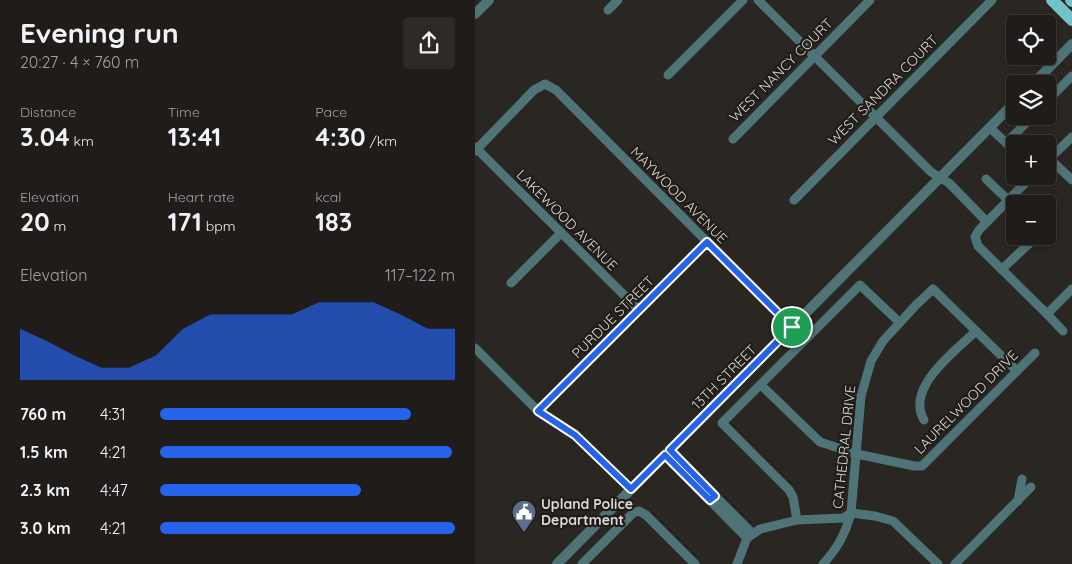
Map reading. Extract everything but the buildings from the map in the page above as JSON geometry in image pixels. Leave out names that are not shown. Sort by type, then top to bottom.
[{"type":"main road","points":[[1052,0],[1072,20]]},
{"type":"street","points":[[475,14],[489,0]]},
{"type":"street","points":[[608,10],[618,0]]},
{"type":"street","points":[[668,76],[743,0]]},
{"type":"street","points":[[758,0],[931,172],[949,183],[987,222]]},
{"type":"street","name":"WEST NANCY COURT","points":[[733,139],[870,0]]},
{"type":"street","name":"WEST SANDRA COURT","points":[[794,200],[992,0]]},
{"type":"street","points":[[1042,75],[1072,44]]},
{"type":"street","points":[[1056,92],[1072,76]]},
{"type":"street","name":"MAYWOOD AVENUE","points":[[476,149],[534,90],[545,84],[556,90],[792,327]]},
{"type":"street","name":"13TH STREET","points":[[557,564],[1006,111]]},
{"type":"street","points":[[1014,135],[1024,125]]},
{"type":"street","points":[[990,128],[1006,143]]},
{"type":"street","points":[[1056,153],[1072,137]]},
{"type":"street","name":"LAKEWOOD AVENUE","points":[[476,149],[639,310]]},
{"type":"street","points":[[1056,166],[1072,180]]},
{"type":"street","points":[[986,179],[1006,198]]},
{"type":"street","points":[[1013,195],[1023,185]]},
{"type":"street","points":[[1006,202],[979,230],[975,237],[978,246],[1063,331]]},
{"type":"street","points":[[511,283],[561,232]]},
{"type":"street","name":"PURDUE STREET","points":[[538,411],[707,242]]},
{"type":"street","points":[[1002,269],[1027,245]]},
{"type":"street","points":[[797,520],[793,497],[789,490],[722,423],[860,285],[899,322]]},
{"type":"street","name":"CATHEDRAL DRIVE","points":[[823,564],[835,551],[847,529],[851,513],[860,411],[865,380],[871,361],[883,341],[899,322],[933,289],[976,331]]},
{"type":"street","points":[[1047,314],[1072,289]]},
{"type":"street","points":[[924,420],[920,413],[919,404],[927,381],[976,331],[1017,371]]},
{"type":"street","points":[[475,348],[538,411],[575,435],[631,489]]},
{"type":"street","name":"LAURELWOOD DRIVE","points":[[761,385],[820,442],[857,454],[922,466],[1035,353]]},
{"type":"street","points":[[668,453],[750,536]]},
{"type":"street","points":[[1019,501],[1022,479]]},
{"type":"street","points":[[955,564],[1031,487]]},
{"type":"street","points":[[582,564],[633,513],[639,511],[645,514],[695,564]]},
{"type":"street","points":[[737,564],[750,536],[760,528],[797,520],[836,520],[851,513],[875,516],[893,521],[938,564]]},
{"type":"place","name":"Upland Police Department","points":[[524,533]]},
{"type":"route","points":[[707,242],[792,327],[670,450],[715,496],[710,500],[665,455],[631,489],[575,435],[538,411],[707,242]]}]
